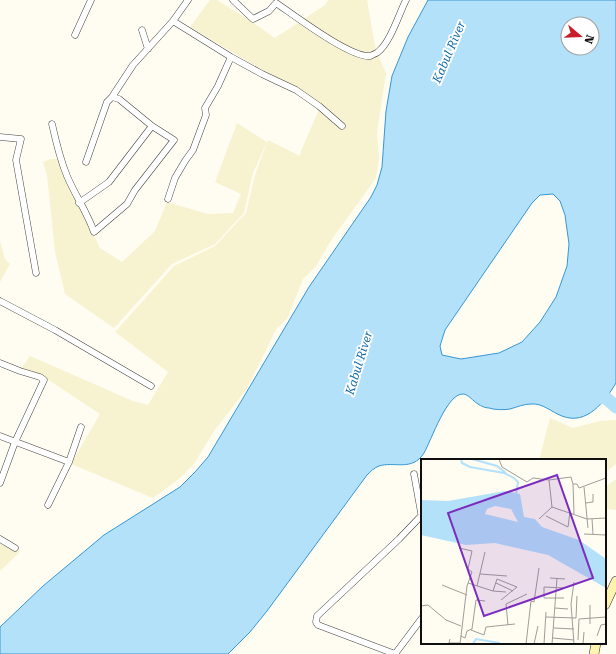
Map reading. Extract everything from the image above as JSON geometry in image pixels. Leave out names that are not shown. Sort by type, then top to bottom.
[{"type":"street","points":[[74,36],[91,0]]},
{"type":"street","points":[[86,162],[107,102],[112,97],[133,65],[173,21],[188,0]]},
{"type":"street","points":[[233,0],[253,19],[268,11],[276,3],[328,38],[354,52],[370,56],[378,52],[386,44],[406,0]]},
{"type":"street","points":[[173,21],[231,57],[296,90],[319,106],[342,126]]},
{"type":"street","points":[[142,30],[148,49]]},
{"type":"street","points":[[168,199],[175,178],[193,150],[206,115],[205,108],[218,86],[231,57]]},
{"type":"street","points":[[52,124],[60,157],[67,176],[79,203],[88,216],[94,232],[127,204],[135,190],[174,140],[152,126],[119,99],[112,97]]},
{"type":"street","points":[[79,203],[109,182],[152,126]]},
{"type":"street","points":[[0,138],[21,139],[16,160],[36,273]]},
{"type":"street","points":[[0,301],[55,330],[151,386]]},
{"type":"street","points":[[0,363],[40,377],[44,380],[15,442],[0,483]]},
{"type":"street","points":[[48,505],[69,462],[81,427]]},
{"type":"street","points":[[0,436],[69,462]]},
{"type":"street","points":[[414,474],[421,517],[317,616],[316,622],[318,625],[395,654],[421,619]]},
{"type":"street","points":[[0,539],[15,548]]},
{"type":"street","points":[[606,601],[616,581]]},
{"type":"street","points":[[594,654],[596,644]]},
{"type":"shaded area","points":[[210,0],[217,0],[275,38],[325,5],[328,0],[367,0],[375,46],[386,74],[377,132],[379,157],[376,178],[330,242],[317,265],[303,279],[287,319],[277,328],[246,390],[214,431],[194,464],[179,479],[153,498],[71,464],[100,414],[44,377],[22,368],[30,356],[133,401],[148,405],[168,372],[115,332],[174,266],[215,246],[246,213],[255,175],[268,140],[300,156],[321,105],[190,27]]},
{"type":"shaded area","points":[[237,123],[267,142],[253,173],[244,213],[215,244],[172,264],[114,328],[65,294],[55,252],[47,175],[43,162],[50,159],[59,159],[100,248],[122,262],[155,231],[167,202],[208,214],[233,213],[241,194],[215,182]]},
{"type":"shaded area","points":[[0,241],[5,259],[10,264],[0,282]]},
{"type":"shaded area","points":[[550,418],[573,428],[600,421],[616,420],[616,464],[606,472],[606,459],[539,459]]},
{"type":"shaded area","points":[[616,479],[616,510],[606,509],[606,486]]},
{"type":"shaded area","points":[[0,540],[20,552],[0,571]]},
{"type":"water","name":"Kabul River","points":[[428,0],[616,0],[616,383],[612,390],[594,410],[579,418],[562,416],[543,406],[535,404],[526,404],[502,410],[486,408],[476,403],[465,394],[457,396],[445,409],[424,453],[419,459],[403,465],[379,466],[367,475],[267,611],[250,632],[228,654],[0,654],[0,627],[43,586],[104,535],[180,487],[208,457],[309,287],[371,197],[377,185],[382,167],[386,111],[392,76],[408,37]],"holes":[[[553,194],[560,201],[565,215],[569,244],[567,266],[556,297],[540,322],[522,342],[499,353],[461,359],[442,355],[440,346],[445,330],[532,203],[540,195]]]},
{"type":"waterway","points":[[589,396],[606,398],[616,407]]}]
